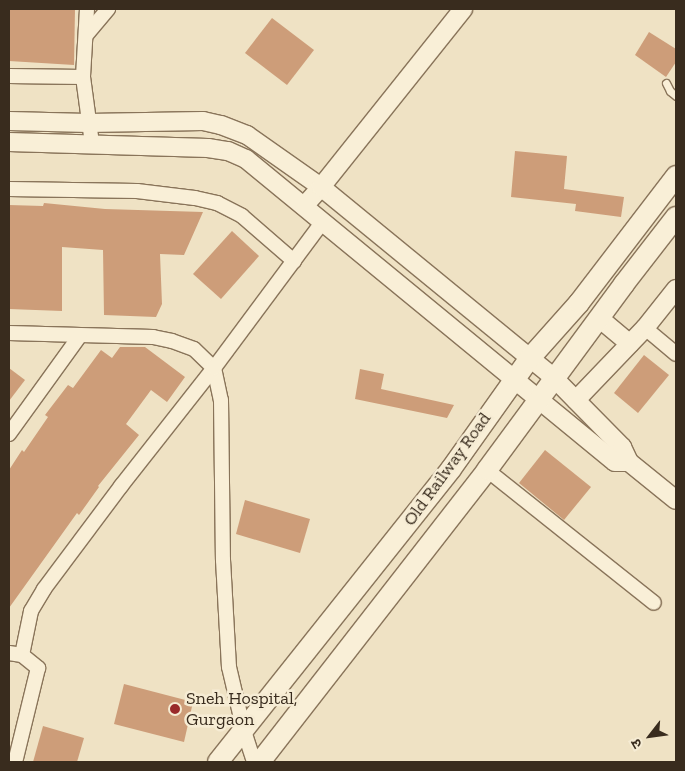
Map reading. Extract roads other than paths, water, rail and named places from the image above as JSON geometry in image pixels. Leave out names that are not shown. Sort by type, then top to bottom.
[{"type":"main road","name":"Old Railway Road","points":[[218,762],[451,469],[530,358],[578,303],[676,176]]},
{"type":"main road","name":"Old Railway Road","points":[[260,762],[487,470],[676,217]]},
{"type":"street","points":[[87,9],[83,77],[92,144]]},
{"type":"street","points":[[87,34],[108,9]]},
{"type":"street","points":[[304,206],[462,9]]},
{"type":"street","points":[[9,76],[83,77]]},
{"type":"street","points":[[9,121],[88,123],[203,122],[221,125],[247,135],[321,187],[554,378],[622,447],[629,462],[676,500]]},
{"type":"street","points":[[9,142],[208,148],[228,151],[246,159],[615,462],[629,462]]},
{"type":"street","points":[[9,189],[138,191],[195,198],[217,203],[242,216],[294,261]]},
{"type":"street","points":[[15,762],[38,668],[15,654],[31,612],[44,589],[121,486],[214,368],[323,221]]},
{"type":"street","points":[[576,400],[645,328],[676,289]]},
{"type":"street","points":[[599,318],[630,344]]},
{"type":"street","points":[[645,328],[676,354]]},
{"type":"street","points":[[9,333],[152,337],[172,341],[194,349],[214,368],[221,400],[223,560],[228,660],[244,731],[254,762]]},
{"type":"street","points":[[9,434],[79,336]]},
{"type":"street","points":[[487,470],[654,603]]},
{"type":"lane","points":[[666,83],[676,96]]},
{"type":"place","name":"Sneh Hospital, Gurgaon","points":[[175,709]]}]
